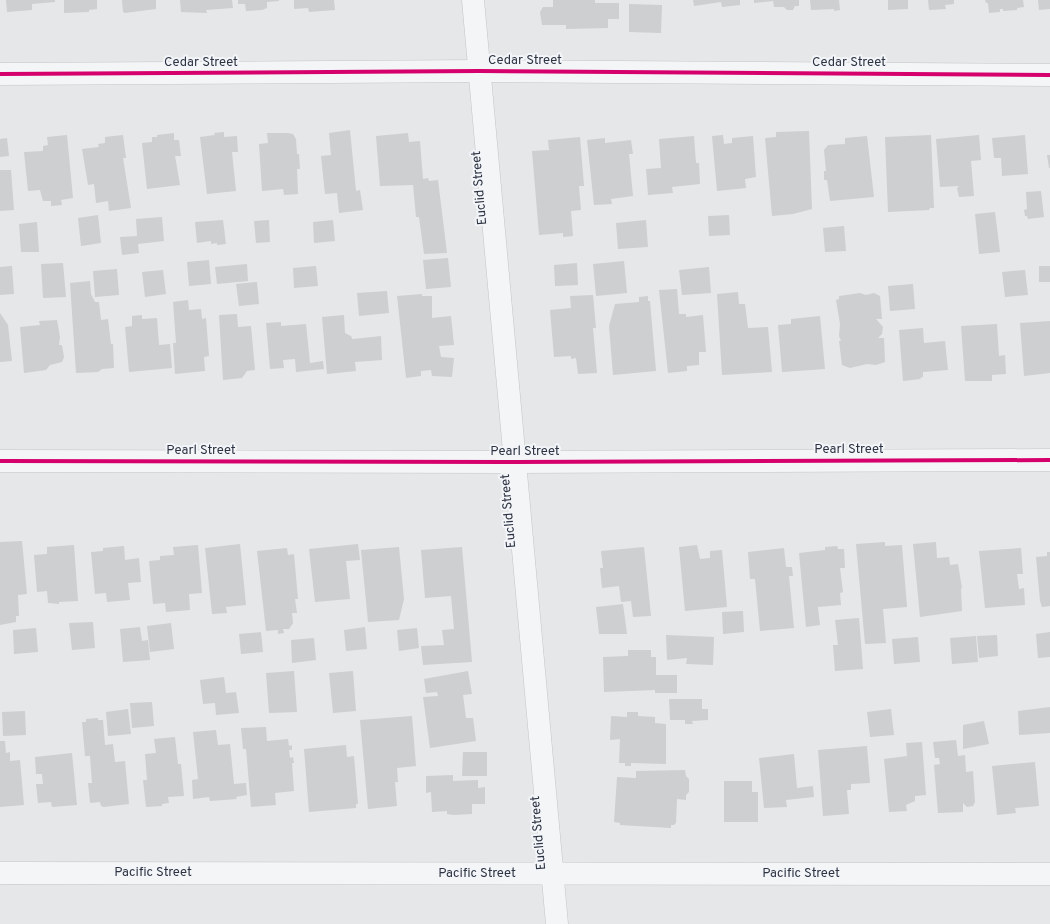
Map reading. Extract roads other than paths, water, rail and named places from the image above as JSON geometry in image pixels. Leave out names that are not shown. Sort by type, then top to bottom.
[{"type":"street","name":"Euclid Street","points":[[472,0],[557,924]]},
{"type":"street","name":"Cedar Street","points":[[0,74],[479,71],[1050,75]]},
{"type":"street","name":"Pearl Street","points":[[0,461],[515,462],[1050,460]]},
{"type":"street","name":"Pacific Street","points":[[0,872],[1050,874]]}]
